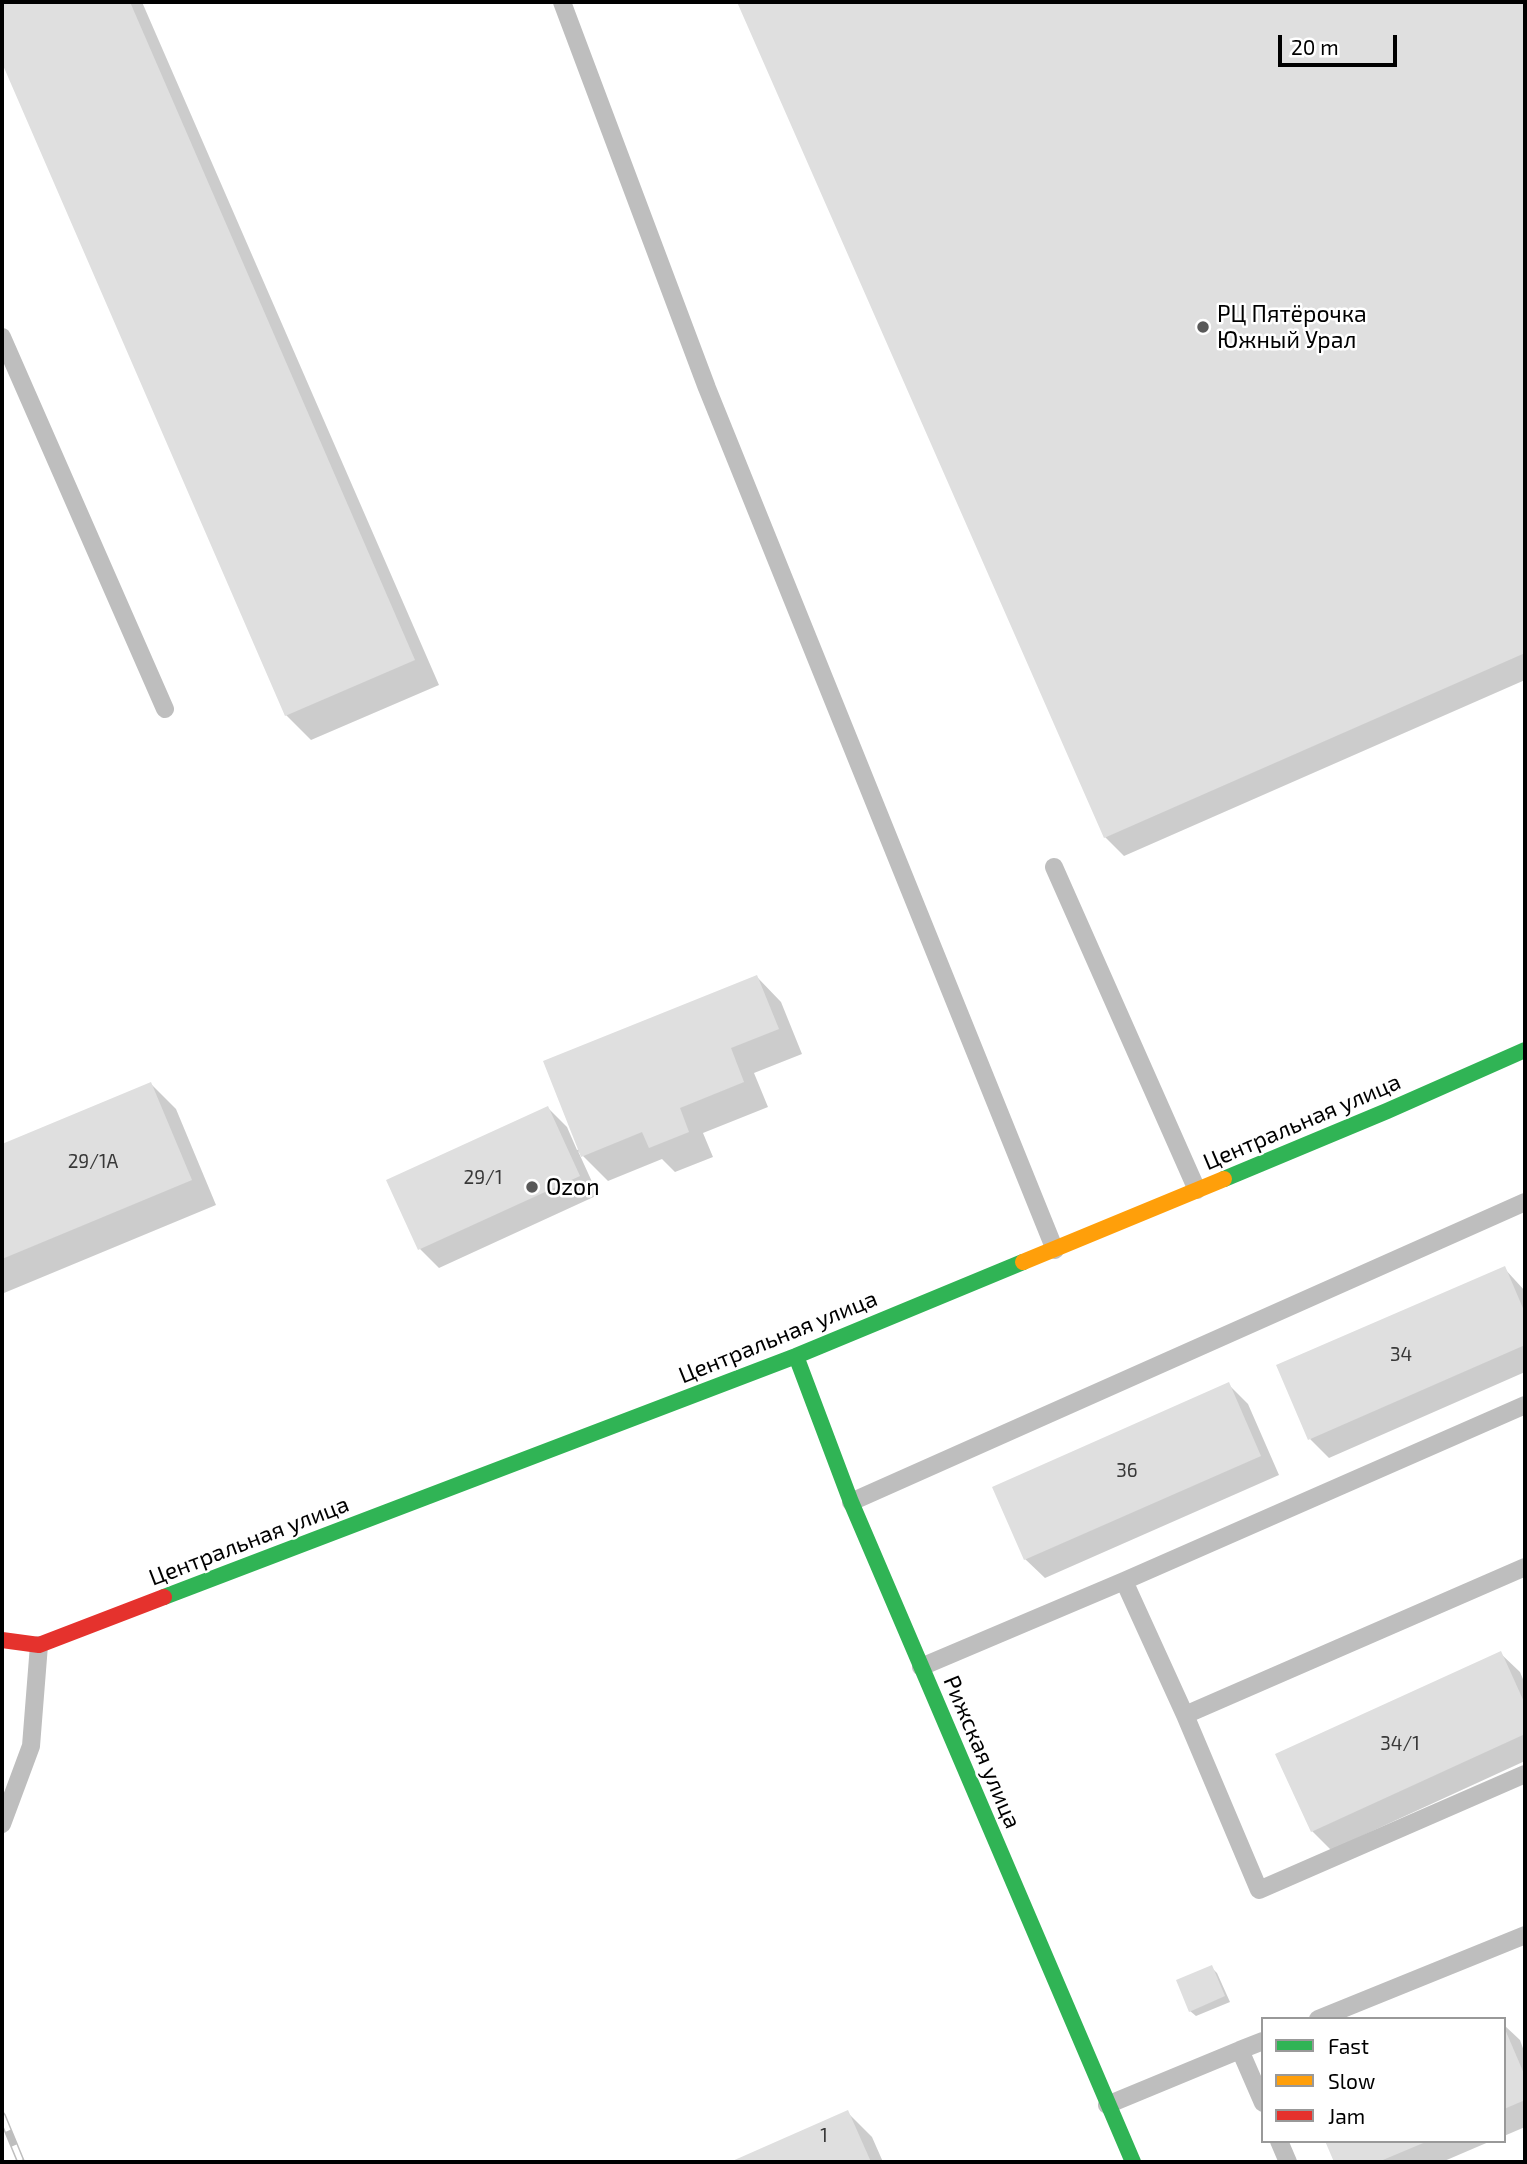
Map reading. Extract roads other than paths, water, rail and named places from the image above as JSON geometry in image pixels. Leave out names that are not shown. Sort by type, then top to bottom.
[{"type":"street","name":"Центральная улица","points":[[39,1645],[796,1356],[1387,1111],[1525,1050]]},
{"type":"street","name":"Рижская улица","points":[[796,1356],[851,1502],[1133,2162]]},
{"type":"street","points":[[2,1640],[39,1645]]},
{"type":"lane","points":[[562,2],[707,388],[1055,1250]]},
{"type":"lane","points":[[2,337],[165,709]]},
{"type":"lane","points":[[1054,867],[1197,1190]]},
{"type":"lane","points":[[851,1502],[1525,1202]]},
{"type":"lane","points":[[921,1667],[1525,1405]]},
{"type":"lane","points":[[1185,1715],[1525,1567]]},
{"type":"lane","points":[[1124,1581],[1185,1715],[1259,1890],[1525,1774]]},
{"type":"lane","points":[[2,1824],[31,1746],[39,1645]]},
{"type":"lane","points":[[1323,2017],[1524,1941]]},
{"type":"lane","points":[[1107,2105],[1261,2042]]},
{"type":"lane","points":[[1240,2050],[1261,2098]]},
{"type":"lane","points":[[1280,2143],[1288,2162]]},
{"type":"railway","points":[[2,2116],[21,2162]]},
{"type":"place","name":"РЦ Пятёрочка Южный Урал","points":[[1203,327]]},
{"type":"place","name":"Ozon","points":[[532,1187]]}]
